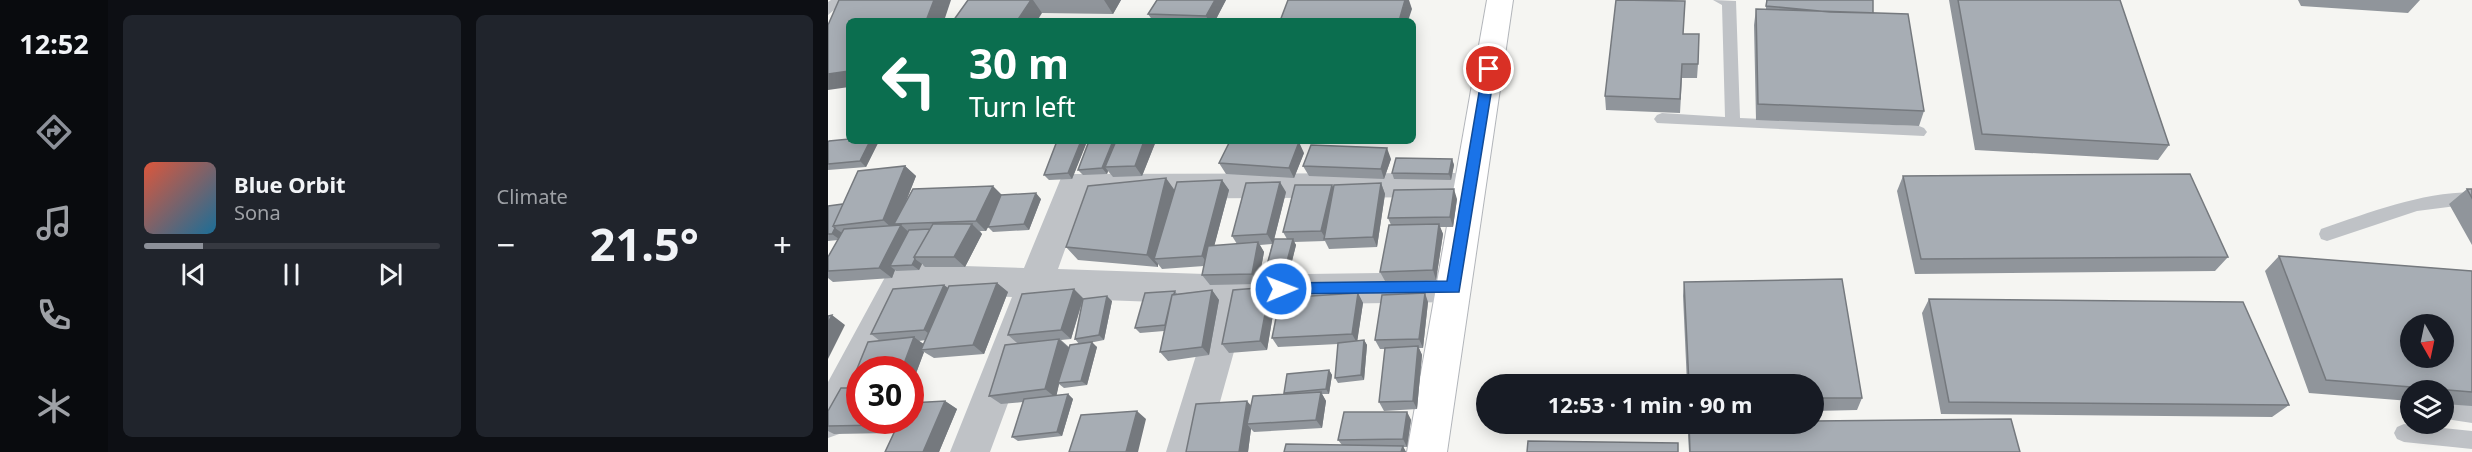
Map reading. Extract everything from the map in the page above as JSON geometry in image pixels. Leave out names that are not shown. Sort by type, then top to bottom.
[{"type":"street","points":[[1427,452],[1500,0]]},
{"type":"street","points":[[970,452],[1032,284],[1072,188],[1470,185]]},
{"type":"street","points":[[828,420],[902,278],[1234,290],[1454,287]]},
{"type":"street","points":[[1186,452],[1234,290]]},
{"type":"lane","points":[[828,10],[839,0]]},
{"type":"lane","points":[[1720,0],[1729,1],[1733,123]]},
{"type":"lane","points":[[1662,119],[1919,132]]},
{"type":"lane","points":[[2327,234],[2409,207],[2452,197],[2472,198]]},
{"type":"lane","points":[[2414,434],[2472,440]]},
{"type":"building","points":[[839,0],[934,0],[927,18],[846,18],[846,71],[828,74],[828,25]]},
{"type":"building","points":[[968,0],[1031,0],[1019,18],[955,18]]},
{"type":"building","points":[[1157,0],[1215,0],[1206,16],[1148,14]]},
{"type":"building","points":[[1288,0],[1405,0],[1400,18],[1281,18]]},
{"type":"building","points":[[1616,0],[1685,1],[1683,34],[1699,34],[1698,64],[1682,64],[1680,99],[1605,96]]},
{"type":"building","points":[[1767,0],[1873,0],[1873,13],[1830,12],[1766,6]]},
{"type":"building","points":[[1958,0],[2120,0],[2169,145],[1982,134]]},
{"type":"building","points":[[1756,9],[1908,14],[1924,111],[1758,104]]},
{"type":"building","points":[[846,139],[846,144],[868,144],[860,161],[828,164],[829,141]]},
{"type":"building","points":[[1056,144],[1080,144],[1068,173],[1044,175]]},
{"type":"building","points":[[1088,144],[1112,144],[1102,168],[1078,170]]},
{"type":"building","points":[[1115,144],[1143,144],[1135,166],[1105,167]]},
{"type":"building","points":[[1228,144],[1298,144],[1289,168],[1219,163]]},
{"type":"building","points":[[1311,145],[1387,148],[1381,169],[1303,166]]},
{"type":"building","points":[[1396,158],[1452,159],[1449,174],[1392,173]]},
{"type":"building","points":[[905,166],[883,220],[833,226],[858,171]]},
{"type":"building","points":[[2190,174],[2228,257],[1921,259],[1903,176]]},
{"type":"building","points":[[1166,178],[1147,255],[1066,247],[1088,186]]},
{"type":"building","points":[[1222,180],[1202,256],[1154,259],[1177,182]]},
{"type":"building","points":[[1280,182],[1267,234],[1232,236],[1246,183]]},
{"type":"building","points":[[1381,183],[1373,237],[1324,239],[1334,185]]},
{"type":"building","points":[[1295,185],[1332,185],[1321,231],[1283,232]]},
{"type":"building","points":[[993,186],[976,221],[894,224],[913,189]]},
{"type":"building","points":[[1454,189],[1450,217],[1388,218],[1394,190]]},
{"type":"building","points":[[1036,193],[1024,224],[988,227],[1001,195]]},
{"type":"building","points":[[843,204],[833,226],[835,228],[832,234],[828,234],[828,206]]},
{"type":"building","points":[[933,224],[972,224],[954,257],[914,257]]},
{"type":"building","points":[[1439,224],[1433,270],[1380,272],[1389,225]]},
{"type":"building","points":[[901,225],[879,268],[828,271],[828,257],[844,229]]},
{"type":"building","points":[[930,229],[912,265],[890,266],[909,230]]},
{"type":"building","points":[[1274,239],[1293,239],[1282,280],[1263,280]]},
{"type":"building","points":[[1258,242],[1252,274],[1202,275],[1208,246]]},
{"type":"building","points":[[2279,256],[2472,271],[2472,392],[2454,391],[2454,380],[2400,380],[2400,386],[2326,380]]},
{"type":"building","points":[[1842,279],[1862,398],[1824,398],[1824,374],[1689,374],[1684,282]]},
{"type":"building","points":[[997,283],[973,345],[921,350],[949,286]]},
{"type":"building","points":[[944,285],[924,330],[871,334],[893,289]]},
{"type":"building","points":[[1270,287],[1260,341],[1222,344],[1233,290]]},
{"type":"building","points":[[1074,289],[1061,330],[1008,335],[1022,294]]},
{"type":"building","points":[[1212,290],[1202,347],[1160,352],[1172,295]]},
{"type":"building","points":[[1175,291],[1165,325],[1135,328],[1145,293]]},
{"type":"building","points":[[1358,293],[1352,334],[1272,338],[1280,298]]},
{"type":"building","points":[[1425,293],[1419,339],[1375,340],[1382,295]]},
{"type":"building","points":[[1107,296],[1099,335],[1075,339],[1083,299]]},
{"type":"building","points":[[1929,299],[2243,302],[2289,405],[1949,402]]},
{"type":"building","points":[[914,337],[907,356],[862,356],[868,342]]},
{"type":"building","points":[[1059,339],[1045,389],[989,396],[1005,345]]},
{"type":"building","points":[[1364,340],[1361,375],[1335,378],[1338,343]]},
{"type":"building","points":[[1092,342],[1081,381],[1058,383],[1070,345]]},
{"type":"building","points":[[1418,346],[1413,401],[1379,402],[1385,348]]},
{"type":"building","points":[[1329,370],[1326,389],[1284,393],[1287,374]]},
{"type":"building","points":[[841,388],[846,388],[846,426],[828,426],[828,411]]},
{"type":"building","points":[[1321,392],[1316,420],[1247,424],[1253,396]]},
{"type":"building","points":[[1068,394],[1057,432],[1012,437],[1024,399]]},
{"type":"building","points":[[945,401],[923,452],[885,452],[893,434],[924,434],[924,402]]},
{"type":"building","points":[[1247,401],[1239,452],[1186,452],[1196,404]]},
{"type":"building","points":[[1137,411],[1126,452],[1069,452],[1081,415]]},
{"type":"building","points":[[1344,412],[1407,412],[1403,439],[1338,440]]},
{"type":"building","points":[[2011,419],[2020,452],[1690,452],[1689,434],[1824,434],[1824,421]]},
{"type":"building","points":[[1528,441],[1678,443],[1678,452],[1527,452]]},
{"type":"building","points":[[1286,444],[1403,446],[1401,452],[1284,452]]},
{"type":"route","points":[[1281,289],[1454,287],[1489,69]]}]
